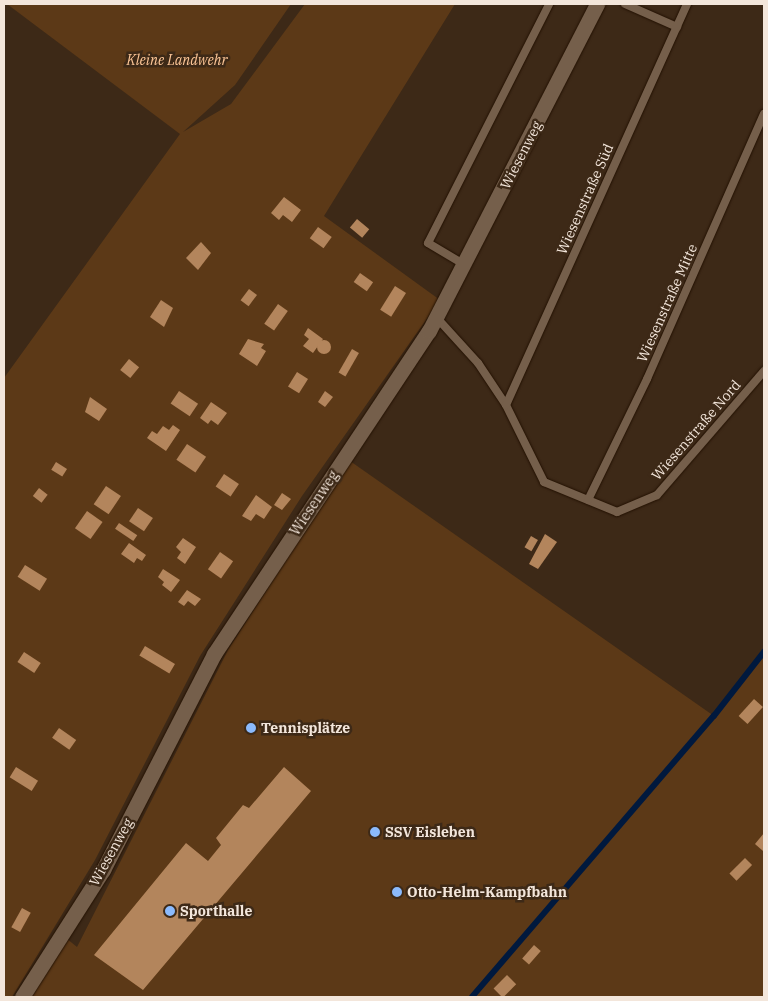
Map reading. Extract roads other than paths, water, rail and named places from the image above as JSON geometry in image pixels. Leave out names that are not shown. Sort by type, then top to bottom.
[{"type":"street","name":"Wiesenweg","points":[[22,997],[103,870],[219,646],[437,318],[597,4]]},
{"type":"lane","points":[[465,265],[428,243],[549,4]]},
{"type":"lane","points":[[625,4],[677,27]]},
{"type":"lane","name":"Wiesenstraße Süd","points":[[506,405],[687,4]]},
{"type":"lane","name":"Wiesenstraße Mitte","points":[[588,500],[648,379],[764,114]]},
{"type":"lane","name":"Wiesenstraße Nord","points":[[437,318],[478,363],[506,405],[544,482],[617,512],[657,495],[764,371]]},
{"type":"waterway","points":[[472,997],[714,716],[764,652]]},
{"type":"place","name":"Tennisplätze","points":[[251,728]]},
{"type":"place","name":"SSV Eisleben","points":[[375,832]]},
{"type":"place","name":"Otto-Helm-Kampfbahn","points":[[397,892]]},
{"type":"place","name":"Sporthalle","points":[[170,911]]},
{"type":"park label","name":"Kleine Landwehr","points":[[177,60]]}]
